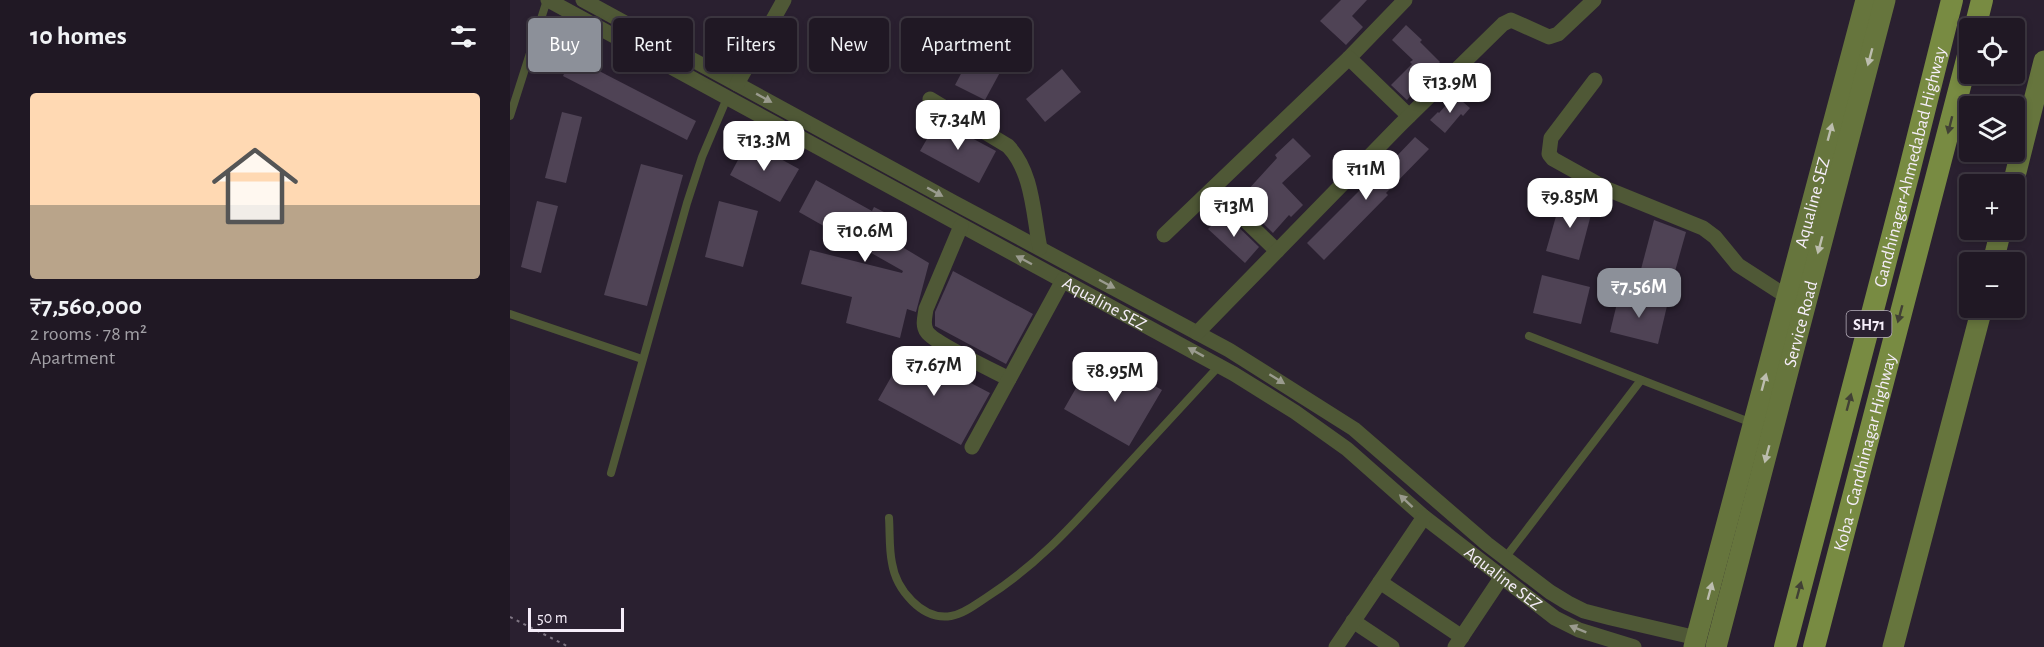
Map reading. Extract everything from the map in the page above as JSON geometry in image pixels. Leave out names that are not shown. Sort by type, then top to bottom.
[{"type":"main road","name":"Gandhinagar-Ahmedabad Highway","points":[[1785,647],[1952,0]]},
{"type":"main road","points":[[1978,18],[1982,0]]},
{"type":"main road","name":"Koba - Gandhinagar Highway","points":[[1814,647],[1961,84]]},
{"type":"street","name":"Aqualine SEZ","points":[[548,0],[1219,366],[1295,412],[1347,449],[1424,517],[1500,578],[1555,618],[1579,630],[1634,647]]},
{"type":"street","points":[[584,0],[1230,350],[1354,429],[1454,517],[1550,592],[1584,611],[1695,642]]},
{"type":"street","points":[[737,84],[784,0]]},
{"type":"street","points":[[1164,235],[1349,58],[1405,0]]},
{"type":"street","points":[[1197,333],[1409,116],[1503,24],[1511,20],[1549,37],[1558,34],[1594,0]]},
{"type":"street","name":"Aqualine SEZ","points":[[1695,642],[1866,0]]},
{"type":"street","name":"Service Road","points":[[1716,647],[1885,0]]},
{"type":"street","points":[[1349,58],[1409,116]]},
{"type":"street","points":[[2016,174],[2044,61]]},
{"type":"street","points":[[1594,80],[1551,138],[1549,154],[1552,159],[1607,189],[1703,228],[1715,237],[1738,265],[1786,296]]},
{"type":"street","points":[[930,99],[1008,146],[1016,154],[1027,179],[1040,248]]},
{"type":"street","points":[[1213,189],[1277,251]]},
{"type":"street","points":[[961,226],[926,309],[923,324],[926,331],[938,341],[1009,379]]},
{"type":"street","points":[[972,447],[1063,280]]},
{"type":"street","points":[[1893,647],[1979,318]]},
{"type":"street","points":[[1336,647],[1424,517]]},
{"type":"street","points":[[1380,582],[1458,642],[1500,578]]},
{"type":"street","points":[[1353,621],[1392,647]]},
{"type":"lane","points":[[510,116],[548,0]]},
{"type":"lane","points":[[611,473],[642,358],[702,157],[727,98]]},
{"type":"lane","points":[[510,314],[642,358]]},
{"type":"lane","points":[[1529,336],[1753,424]]},
{"type":"lane","points":[[889,518],[892,564],[899,585],[922,610],[935,616],[950,617],[964,612],[1009,583],[1045,553],[1219,366]]},
{"type":"lane","points":[[1505,558],[1641,380]]},
{"type":"path","points":[[510,616],[569,647]]},
{"type":"building","points":[[1341,0],[1367,0],[1352,16],[1363,27],[1346,45],[1320,21]]},
{"type":"building","points":[[1406,25],[1440,62],[1407,100],[1391,85],[1412,64],[1410,62],[1413,60],[1392,40]]},
{"type":"building","points":[[1062,69],[1081,92],[1045,122],[1026,99]]},
{"type":"building","points":[[565,72],[601,72],[696,121],[687,140],[563,76]]},
{"type":"building","points":[[962,72],[1000,72],[985,100],[955,85]]},
{"type":"building","points":[[1455,95],[1470,108],[1463,116],[1461,114],[1445,133],[1430,120]]},
{"type":"building","points":[[562,112],[582,117],[566,183],[545,178]]},
{"type":"building","points":[[938,120],[996,151],[979,183],[920,151]]},
{"type":"building","points":[[1415,137],[1429,149],[1386,193],[1388,195],[1324,260],[1307,243],[1371,179],[1373,181]]},
{"type":"building","points":[[1293,138],[1311,156],[1282,183],[1303,205],[1291,217],[1289,215],[1273,233],[1237,198],[1244,190],[1246,192],[1277,158],[1275,155]]},
{"type":"building","points":[[748,141],[799,169],[780,202],[730,175]]},
{"type":"building","points":[[641,164],[683,175],[647,306],[604,295]]},
{"type":"building","points":[[816,180],[872,211],[874,207],[904,222],[894,242],[929,263],[916,312],[907,309],[900,338],[846,323],[852,297],[801,284],[810,250],[902,273],[903,271],[799,212]]},
{"type":"building","points":[[1561,199],[1593,207],[1579,260],[1546,251]]},
{"type":"building","points":[[537,201],[558,206],[541,273],[521,267]]},
{"type":"building","points":[[719,201],[758,211],[743,267],[705,257]]},
{"type":"building","points":[[1224,213],[1259,247],[1245,263],[1208,229]]},
{"type":"building","points":[[1654,220],[1686,232],[1672,282],[1640,273]]},
{"type":"building","points":[[953,271],[1033,314],[1006,364],[935,326],[935,312]]},
{"type":"building","points":[[1542,275],[1590,287],[1581,324],[1533,313]]},
{"type":"building","points":[[1619,295],[1667,306],[1658,344],[1610,332]]},
{"type":"building","points":[[906,351],[990,393],[961,445],[878,400]]},
{"type":"building","points":[[1109,360],[1162,390],[1129,446],[1064,409],[1080,381],[1093,389]]}]
